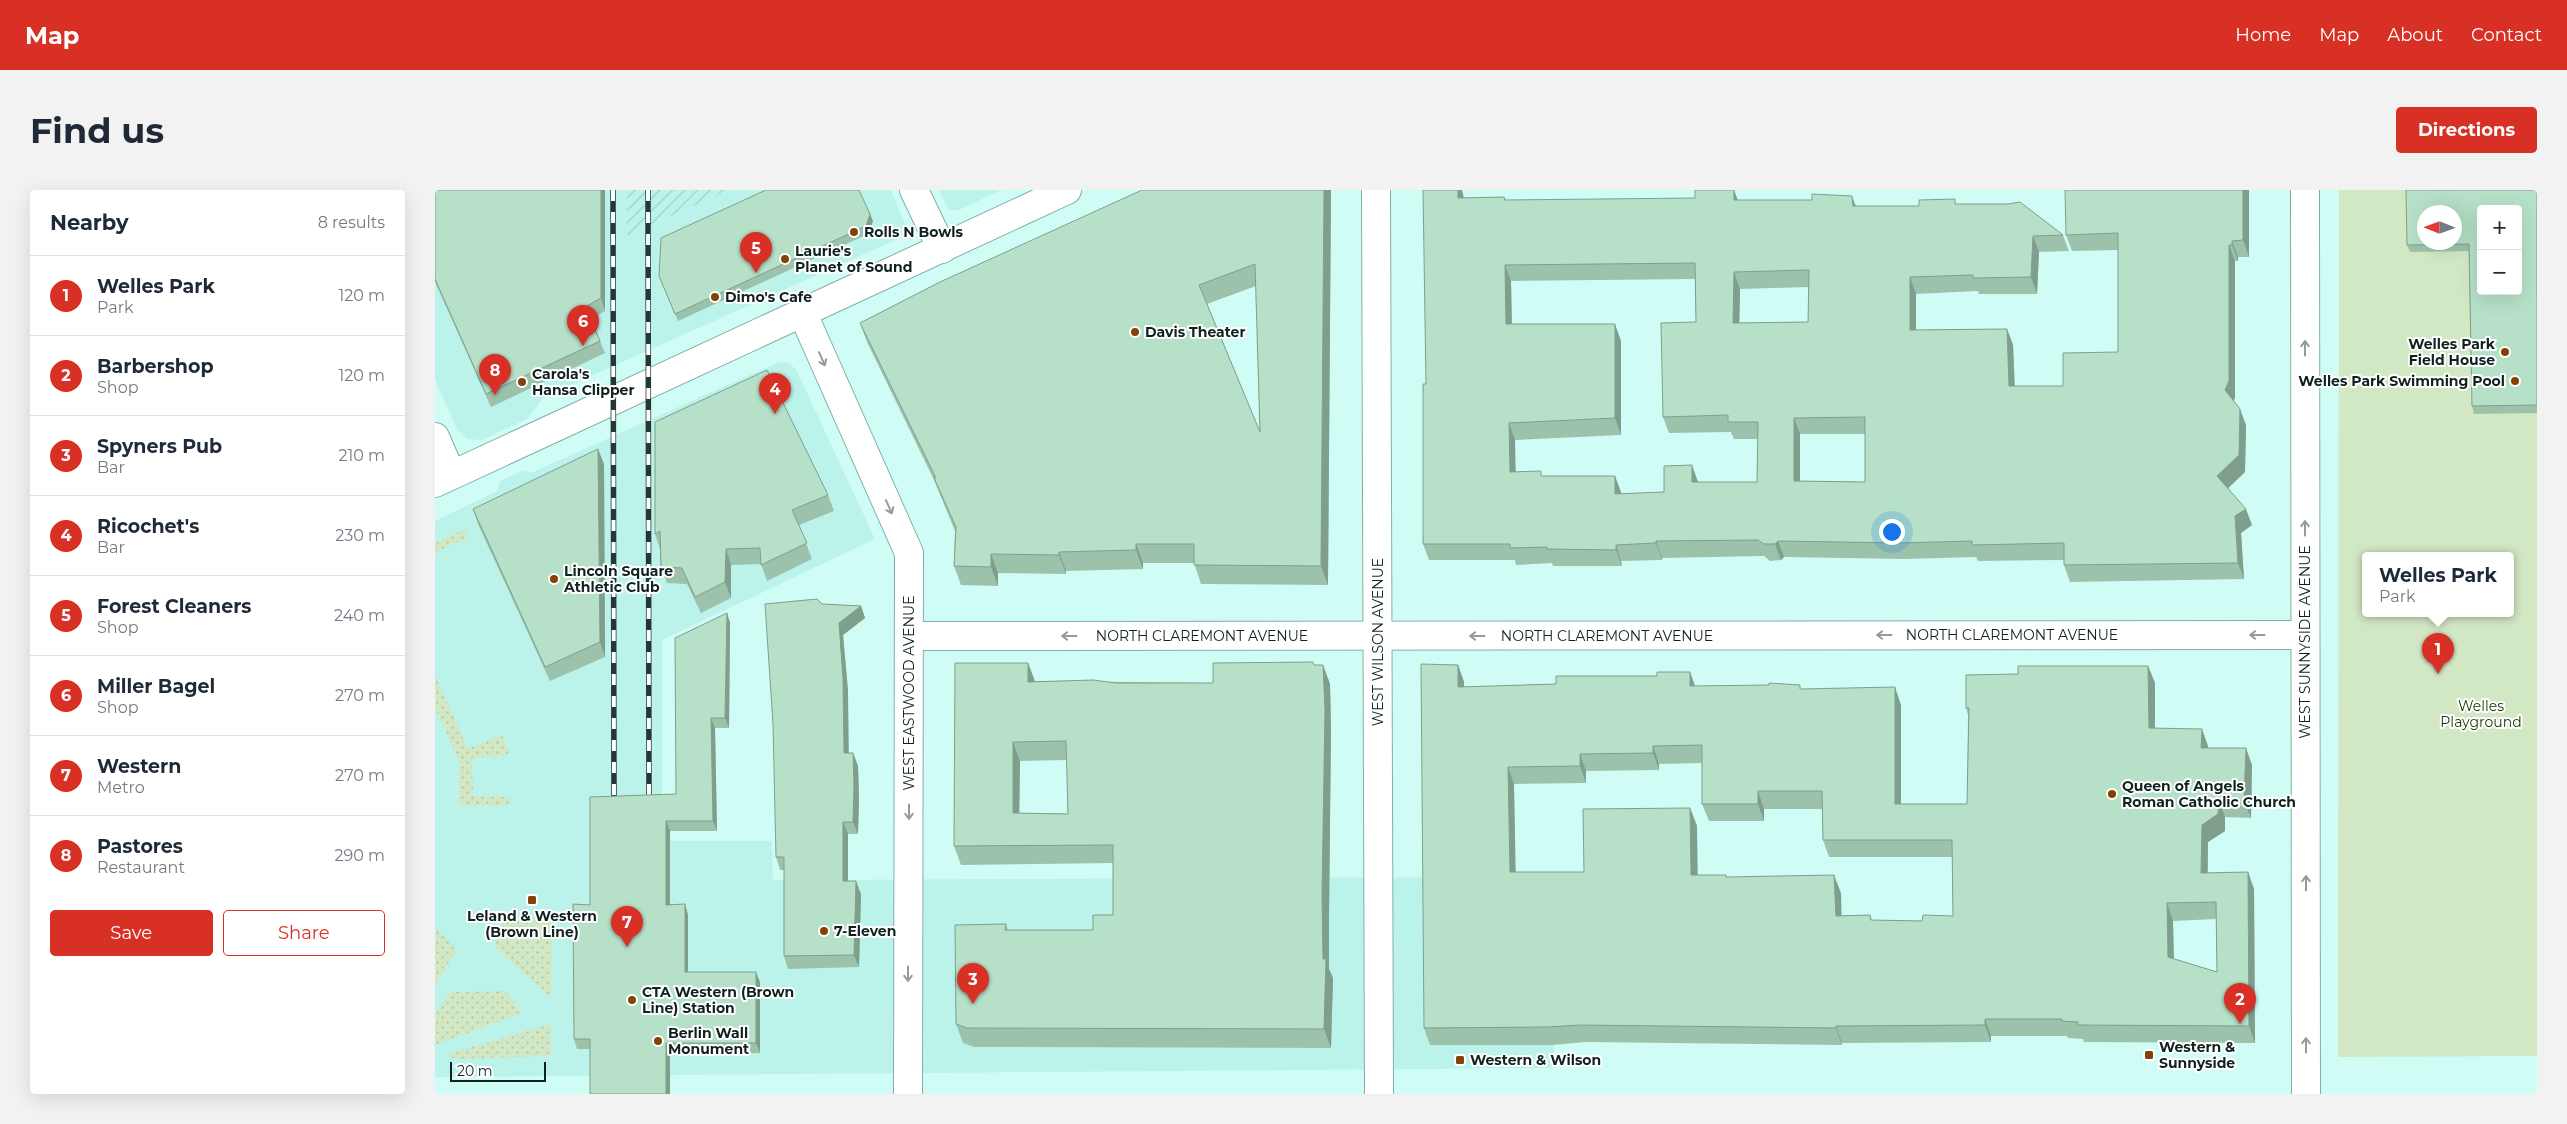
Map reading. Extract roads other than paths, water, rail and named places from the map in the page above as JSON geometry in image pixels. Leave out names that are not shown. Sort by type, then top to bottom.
[{"type":"street","points":[[914,190],[942,249]]},
{"type":"street","points":[[435,437],[443,478],[803,314],[1067,190]]},
{"type":"street","name":"WEST WILSON AVENUE","points":[[1376,190],[1379,1094]]},
{"type":"street","name":"WEST SUNNYSIDE AVENUE","points":[[2305,190],[2306,1094]]},
{"type":"street","name":"WEST EASTWOOD AVENUE","points":[[803,314],[909,553],[908,1094]]},
{"type":"street","name":"NORTH CLAREMONT AVENUE","points":[[909,636],[2305,635]]},
{"type":"railway","points":[[613,190],[614,810]]},
{"type":"railway","points":[[648,190],[649,807]]},
{"type":"place","name":"Rolls N Bowls","points":[[854,232]]},
{"type":"place","name":"Laurie's Planet of Sound","points":[[785,259]]},
{"type":"place","name":"Forest Cleaners","points":[[756,273]]},
{"type":"place","name":"Dimo's Cafe","points":[[715,297]]},
{"type":"place","name":"Davis Theater","points":[[1135,332]]},
{"type":"place","name":"Miller Bagel","points":[[583,346]]},
{"type":"place","name":"Welles Park Field House","points":[[2505,352]]},
{"type":"place","name":"Welles Park Swimming Pool","points":[[2515,381]]},
{"type":"place","name":"Carola's Hansa Clipper","points":[[522,382]]},
{"type":"place","name":"Pastores","points":[[495,395]]},
{"type":"place","name":"Ricochet's","points":[[775,414]]},
{"type":"place","name":"Lincoln Square Athletic Club","points":[[554,579]]},
{"type":"place","name":"Welles Park","points":[[2438,674]]},
{"type":"place","name":"Queen of Angels Roman Catholic Church","points":[[2112,794]]},
{"type":"place","name":"Leland & Western (Brown Line)","points":[[532,900]]},
{"type":"place","name":"7-Eleven","points":[[824,931]]},
{"type":"place","name":"Western","points":[[627,947]]},
{"type":"place","name":"CTA Western (Brown Line) Station","points":[[632,1000]]},
{"type":"place","name":"Spyners Pub","points":[[973,1004]]},
{"type":"place","name":"Barbershop","points":[[2240,1024]]},
{"type":"place","name":"Berlin Wall Monument","points":[[658,1041]]},
{"type":"place","name":"Western & Sunnyside","points":[[2149,1055]]},
{"type":"place","name":"Western & Wilson","points":[[1460,1060]]},
{"type":"park label","name":"Welles Playground","points":[[2481,714]]}]
